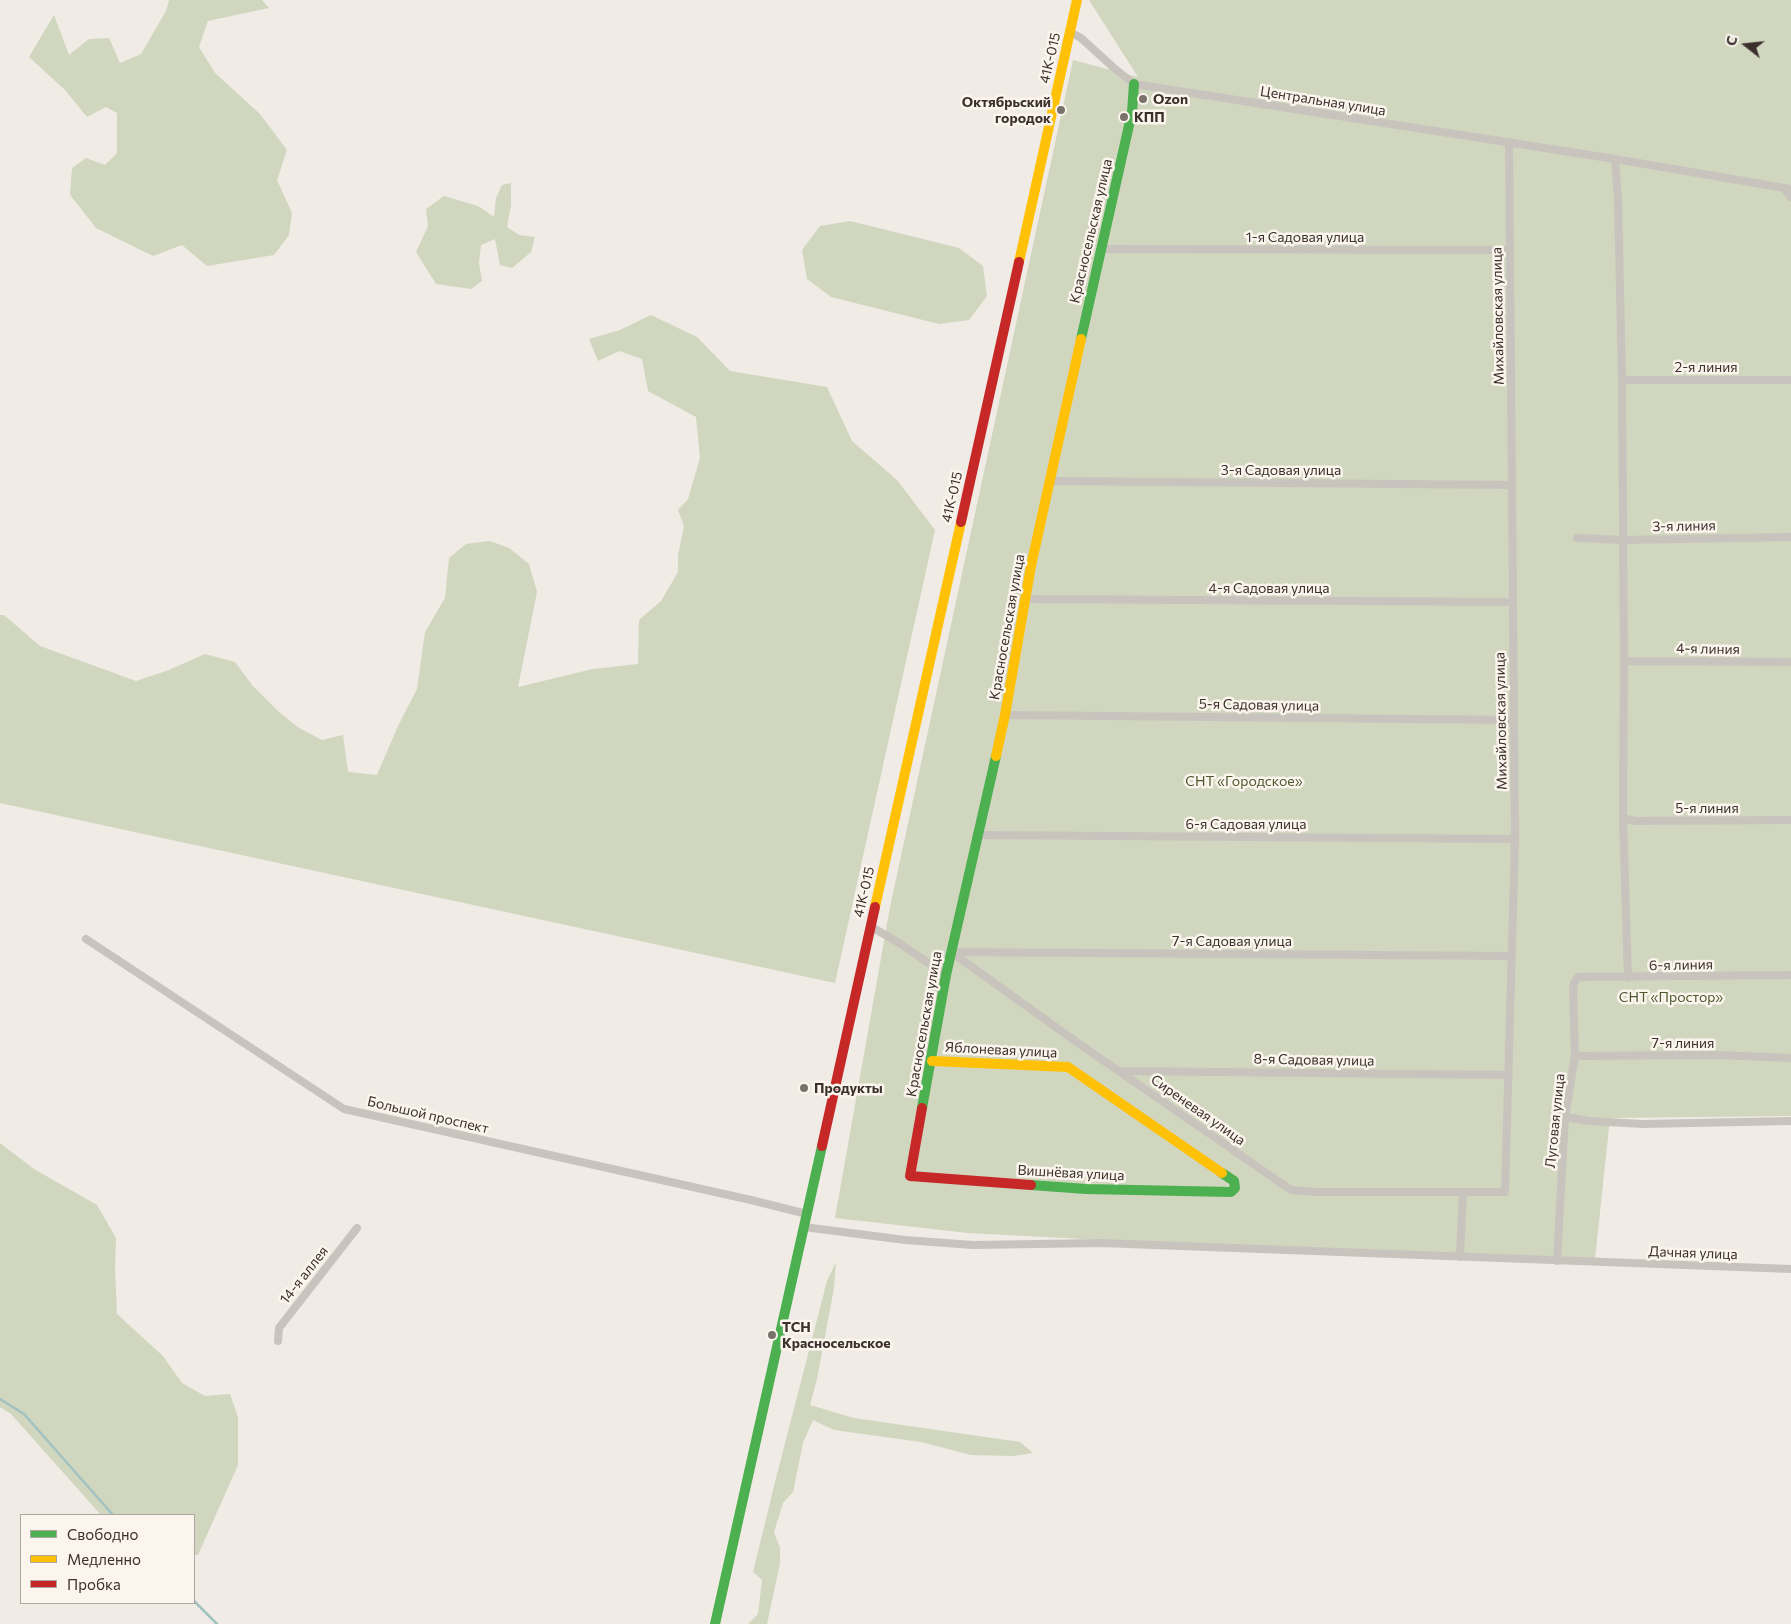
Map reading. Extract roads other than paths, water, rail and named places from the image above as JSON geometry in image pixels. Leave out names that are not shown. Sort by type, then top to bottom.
[{"type":"street","name":"41К-015","points":[[715,1624],[1077,0]]},
{"type":"street","points":[[1070,32],[1081,38],[1134,84]]},
{"type":"street","name":"Центральная улица","points":[[1134,84],[1788,188]]},
{"type":"street","name":"Красносельская улица","points":[[910,1176],[946,975],[1004,715],[1025,599],[1050,481],[1132,112],[1134,84]]},
{"type":"street","name":"Михайловская улица","points":[[1463,1192],[1505,1192],[1515,839],[1508,142]]},
{"type":"street","points":[[1615,159],[1618,199],[1622,380],[1624,540],[1623,818],[1628,978]]},
{"type":"street","points":[[1788,188],[1791,197]]},
{"type":"street","name":"1-я Садовая улица","points":[[1102,249],[1509,250]]},
{"type":"street","name":"2-я линия","points":[[1622,380],[1791,380]]},
{"type":"street","name":"3-я Садовая улица","points":[[1050,481],[1512,484]]},
{"type":"street","name":"3-я линия","points":[[1577,538],[1624,540],[1791,537]]},
{"type":"street","name":"4-я Садовая улица","points":[[1025,599],[1512,602]]},
{"type":"street","name":"4-я линия","points":[[1624,661],[1791,662]]},
{"type":"street","name":"5-я Садовая улица","points":[[1004,715],[1513,720]]},
{"type":"street","name":"5-я линия","points":[[1623,818],[1635,821],[1791,820]]},
{"type":"street","name":"6-я Садовая улица","points":[[976,835],[1515,839]]},
{"type":"street","points":[[870,926],[946,975]]},
{"type":"street","name":"Большой проспект","points":[[86,939],[344,1109],[807,1214]]},
{"type":"street","name":"7-я Садовая улица","points":[[951,952],[1512,956]]},
{"type":"street","name":"Сиреневая улица","points":[[951,952],[1078,1044],[1291,1190],[1317,1192],[1463,1192]]},
{"type":"street","name":"6-я линия","points":[[1574,983],[1578,977],[1593,976],[1628,978],[1791,976]]},
{"type":"street","name":"Луговая улица","points":[[1557,1261],[1565,1117],[1576,1056],[1574,983]]},
{"type":"street","name":"7-я линия","points":[[1576,1056],[1717,1055],[1791,1058]]},
{"type":"street","name":"Яблоневая улица","points":[[932,1061],[1068,1067],[1234,1181],[1235,1188],[1231,1192]]},
{"type":"street","name":"8-я Садовая улица","points":[[1119,1071],[1509,1075]]},
{"type":"street","points":[[1565,1117],[1589,1121],[1643,1124],[1791,1121]]},
{"type":"street","name":"Вишнёвая улица","points":[[910,1176],[1086,1189],[1231,1192]]},
{"type":"street","points":[[1460,1257],[1463,1192]]},
{"type":"street","name":"Дачная улица","points":[[804,1227],[905,1240],[973,1245],[1101,1243],[1791,1269]]},
{"type":"street","name":"14-я аллея","points":[[278,1341],[279,1328],[357,1228]]},
{"type":"waterway","points":[[0,1399],[24,1414],[112,1514]]},
{"type":"waterway","points":[[195,1602],[217,1624]]},
{"type":"place","name":"Ozon","points":[[1143,99]]},
{"type":"place","name":"Октябрьский городок","points":[[1061,110]]},
{"type":"place","name":"КПП","points":[[1124,117]]},
{"type":"place","name":"Продукты","points":[[804,1088]]},
{"type":"place","name":"ТСН Красносельское","points":[[772,1335]]},
{"type":"park label","name":"СНТ «Городское»","points":[[1244,781]]},
{"type":"park label","name":"СНТ «Простор»","points":[[1671,997]]}]
